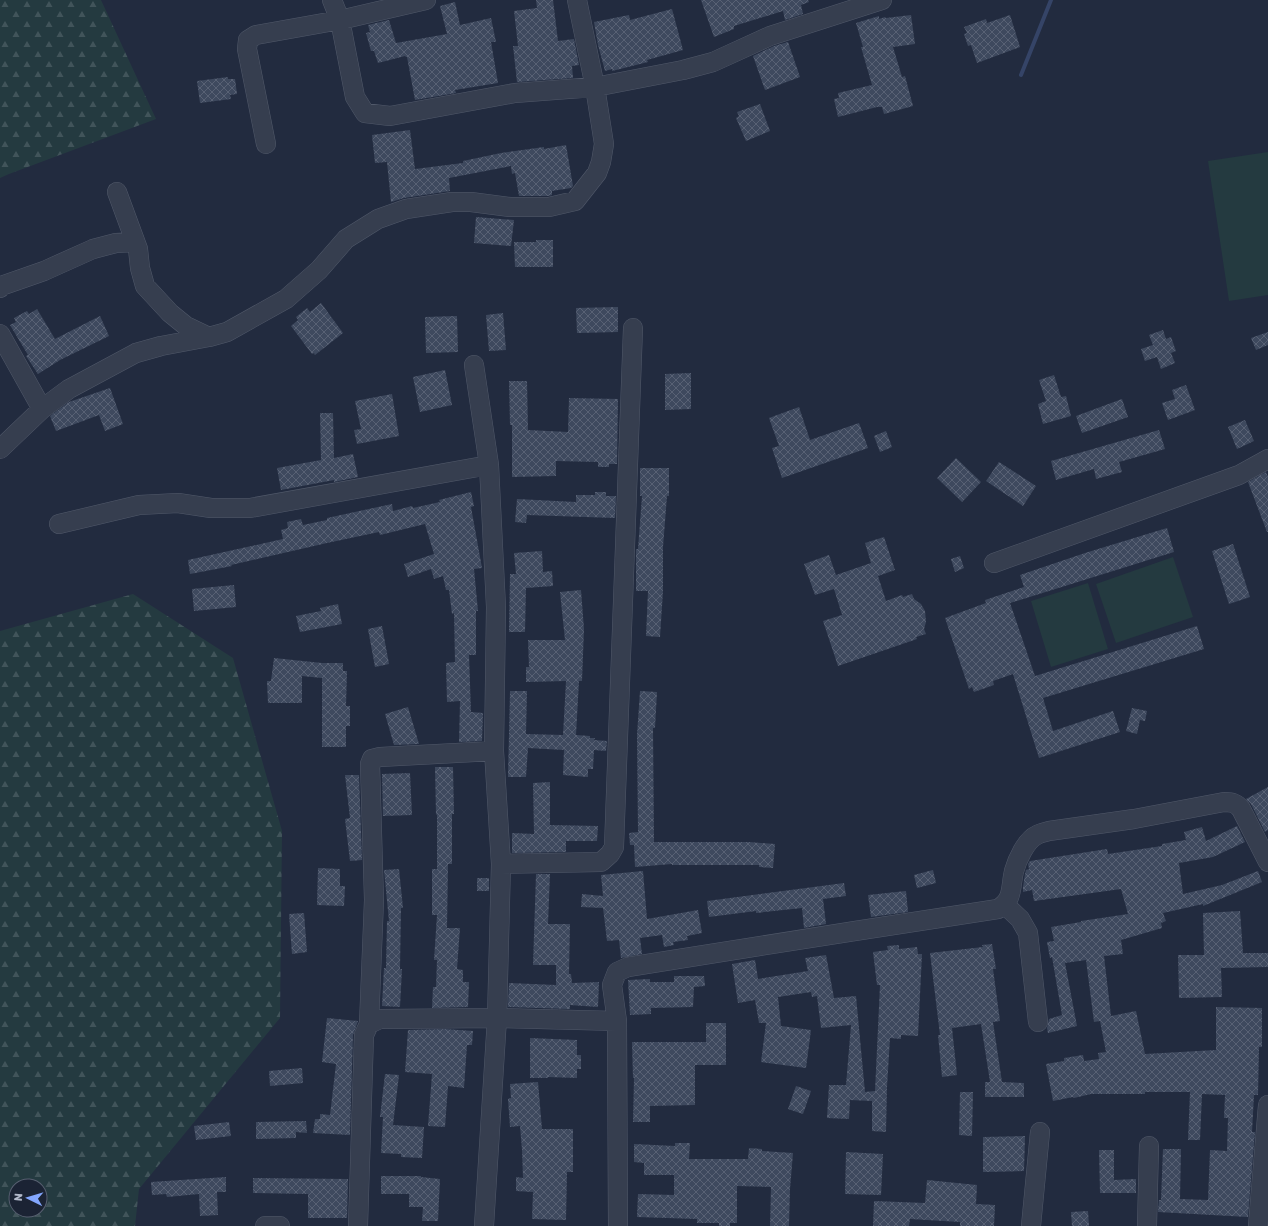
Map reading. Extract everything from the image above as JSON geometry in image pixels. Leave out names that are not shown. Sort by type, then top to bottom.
[{"type":"street","points":[[332,0],[340,20],[355,97],[365,113],[390,116],[515,93],[595,87],[683,70],[713,62],[770,36],[882,0]]},
{"type":"street","points":[[266,144],[247,49],[248,40],[256,35],[340,20],[426,0]]},
{"type":"street","points":[[0,449],[42,409],[69,389],[136,353],[227,332],[286,299],[319,270],[346,239],[378,219],[389,214],[406,209],[452,202],[471,202],[510,207],[549,207],[576,201],[597,173],[601,162],[604,144],[595,87],[577,0]]},
{"type":"street","points":[[117,192],[138,249],[140,268],[146,286],[165,307],[186,326],[209,337]]},
{"type":"street","points":[[0,288],[0,286],[44,271],[93,249],[116,243],[135,242]]},
{"type":"street","points":[[500,864],[601,862],[610,854],[614,847],[633,328]]},
{"type":"street","points":[[0,334],[42,409]]},
{"type":"street","points":[[474,365],[489,465],[496,607],[494,751],[500,864],[497,1018],[484,1226]]},
{"type":"street","points":[[994,563],[1239,475],[1268,459]]},
{"type":"street","points":[[59,524],[139,505],[178,503],[211,508],[250,508],[489,465]]},
{"type":"street","points":[[358,1226],[364,1035],[369,1024],[374,900],[370,764],[372,759],[380,757],[494,751]]},
{"type":"street","points":[[618,1226],[617,1021],[612,985],[617,972],[628,967],[855,930],[998,909],[1005,905],[1010,898],[1014,871],[1020,854],[1035,836],[1048,831],[1134,819],[1224,802],[1232,802],[1237,804],[1241,809],[1268,862]]},
{"type":"street","points":[[1005,905],[1020,919],[1028,933],[1038,1022]]},
{"type":"street","points":[[369,1024],[380,1019],[497,1018],[617,1021]]},
{"type":"street","points":[[1258,1226],[1268,1105]]},
{"type":"street","points":[[1031,1226],[1040,1132]]},
{"type":"street","points":[[1147,1226],[1149,1146]]},
{"type":"street","points":[[265,1226],[280,1226]]},
{"type":"green space","points":[[0,0],[101,0],[156,119],[0,178]]},
{"type":"green space","points":[[1268,152],[1268,295],[1229,301],[1208,161]]},
{"type":"green space","points":[[1173,557],[1193,617],[1116,643],[1096,584]]},
{"type":"green space","points":[[1088,583],[1108,649],[1051,667],[1031,601]]},
{"type":"green space","points":[[133,594],[233,658],[282,831],[280,1018],[139,1189],[135,1226],[0,1226],[0,631]]},
{"type":"building","points":[[536,0],[553,0],[558,41],[574,39],[579,65],[572,66],[573,78],[517,82],[513,46],[518,46],[514,11],[537,8]]},
{"type":"building","points":[[701,0],[808,0],[809,2],[801,5],[803,14],[785,20],[783,11],[734,26],[734,29],[714,37]]},
{"type":"building","points":[[455,2],[460,25],[491,18],[496,42],[491,42],[498,83],[455,90],[456,93],[415,100],[407,57],[405,56],[378,63],[374,51],[371,51],[366,33],[370,32],[368,25],[389,20],[396,43],[447,34],[440,6]]},
{"type":"building","points":[[672,9],[683,50],[647,60],[648,62],[612,71],[612,69],[605,71],[594,22],[629,15],[630,20]]},
{"type":"building","points":[[911,15],[915,44],[893,47],[902,77],[905,76],[913,106],[884,114],[882,107],[877,107],[838,117],[834,99],[839,98],[838,93],[872,85],[856,23],[879,16],[879,19],[885,17]]},
{"type":"building","points":[[1010,15],[1020,47],[977,63],[971,45],[968,46],[964,34],[967,33],[964,27],[986,19],[987,23]]},
{"type":"building","points":[[788,42],[800,77],[765,90],[753,56],[774,46]]},
{"type":"building","points":[[228,77],[228,79],[235,79],[237,94],[230,95],[231,99],[200,103],[197,81]]},
{"type":"building","points":[[760,104],[770,131],[746,141],[736,118],[739,116],[737,112]]},
{"type":"building","points":[[410,130],[415,169],[463,163],[463,161],[501,153],[544,147],[544,149],[566,145],[573,186],[571,188],[552,191],[552,195],[548,196],[519,196],[515,173],[512,174],[511,166],[449,178],[450,191],[404,198],[391,202],[387,162],[375,163],[372,135]]},
{"type":"building","points":[[476,217],[514,220],[511,246],[474,243]]},
{"type":"building","points":[[536,240],[553,240],[553,267],[515,267],[514,242],[536,242]]},
{"type":"building","points":[[321,303],[343,333],[315,355],[314,353],[312,354],[291,326],[298,320],[296,317],[307,308],[310,312]]},
{"type":"building","points":[[618,307],[618,332],[577,333],[576,308]]},
{"type":"building","points":[[37,309],[55,339],[100,316],[109,336],[60,360],[38,374],[26,356],[28,355],[10,325],[16,322],[14,318],[27,311],[29,314]]},
{"type":"building","points":[[503,313],[506,350],[489,351],[486,315]]},
{"type":"building","points":[[457,316],[458,352],[426,353],[425,317]]},
{"type":"building","points":[[1163,330],[1166,339],[1171,337],[1176,351],[1171,353],[1175,363],[1161,369],[1157,357],[1145,361],[1141,349],[1153,345],[1149,335]]},
{"type":"building","points":[[1268,332],[1268,345],[1256,350],[1251,338]]},
{"type":"building","points":[[445,370],[452,405],[420,412],[413,377]]},
{"type":"building","points":[[691,373],[691,409],[665,410],[665,374]]},
{"type":"building","points":[[1054,375],[1061,397],[1066,396],[1071,416],[1043,424],[1038,404],[1046,401],[1039,380]]},
{"type":"building","points":[[509,381],[527,381],[528,430],[568,432],[569,398],[618,399],[617,464],[609,464],[609,467],[598,467],[598,462],[556,461],[556,476],[512,477],[512,425],[510,425]]},
{"type":"building","points":[[1186,385],[1195,410],[1168,420],[1162,403],[1175,399],[1172,390]]},
{"type":"building","points":[[110,388],[123,424],[105,431],[99,415],[56,431],[50,416],[69,402]]},
{"type":"building","points":[[392,394],[399,436],[357,444],[354,430],[361,429],[355,401]]},
{"type":"building","points":[[1122,399],[1128,417],[1082,433],[1076,416]]},
{"type":"building","points":[[799,407],[810,440],[859,423],[868,448],[782,478],[772,448],[779,446],[769,418]]},
{"type":"building","points":[[320,413],[333,413],[334,458],[353,454],[358,477],[281,490],[277,468],[321,460]]},
{"type":"building","points":[[1245,420],[1254,441],[1237,449],[1228,427]]},
{"type":"building","points":[[1159,430],[1165,449],[1119,462],[1122,472],[1096,479],[1094,469],[1056,480],[1051,461]]},
{"type":"building","points":[[886,431],[892,447],[880,452],[874,436]]},
{"type":"building","points":[[956,458],[981,482],[962,502],[937,478]]},
{"type":"building","points":[[999,462],[1036,486],[1023,506],[986,481]]},
{"type":"building","points":[[640,468],[669,468],[669,496],[667,496],[663,547],[663,591],[660,637],[646,636],[648,591],[636,591],[636,549],[638,549],[642,496],[640,496]]},
{"type":"building","points":[[1266,472],[1268,477],[1268,532],[1248,482]]},
{"type":"building","points":[[471,492],[474,506],[471,507],[482,568],[474,569],[478,611],[476,611],[476,655],[469,655],[471,712],[483,713],[482,741],[459,742],[460,701],[447,702],[446,663],[455,662],[454,613],[452,614],[449,590],[446,590],[443,576],[434,579],[431,569],[408,577],[404,564],[434,554],[425,524],[380,535],[379,532],[327,543],[231,565],[232,566],[190,574],[188,560],[283,539],[281,530],[288,528],[287,522],[301,519],[303,525],[327,520],[327,518],[392,504],[393,511],[412,506],[413,508],[440,502],[439,500]]},
{"type":"building","points":[[595,492],[606,492],[606,496],[616,496],[615,518],[527,515],[526,523],[515,522],[517,499],[576,502],[576,495],[595,495]]},
{"type":"building","points":[[1167,528],[1174,552],[1010,603],[1035,676],[1197,626],[1204,649],[1043,698],[1053,731],[1113,711],[1120,732],[1039,758],[1013,674],[993,681],[994,685],[974,692],[972,687],[969,689],[945,618],[986,603],[985,600],[1024,587],[1020,575]]},
{"type":"building","points":[[884,537],[895,570],[878,576],[886,601],[902,595],[903,597],[912,594],[914,599],[921,604],[925,611],[926,622],[924,629],[926,634],[916,637],[917,639],[838,666],[823,621],[842,615],[834,589],[815,595],[804,564],[829,555],[836,575],[871,563],[865,543]]},
{"type":"building","points":[[1233,544],[1250,597],[1229,604],[1212,551]]},
{"type":"building","points":[[542,551],[543,572],[552,571],[553,586],[526,588],[525,632],[509,632],[510,574],[516,574],[514,553]]},
{"type":"building","points":[[960,556],[964,568],[955,572],[951,559]]},
{"type":"building","points":[[234,585],[236,607],[194,611],[192,589]]},
{"type":"building","points":[[581,590],[584,629],[582,681],[579,681],[576,735],[590,736],[590,738],[595,738],[594,740],[607,741],[606,751],[594,750],[593,769],[588,769],[588,777],[563,775],[564,750],[528,748],[526,777],[508,777],[510,691],[527,691],[526,734],[563,735],[566,681],[526,682],[526,667],[529,667],[528,640],[565,640],[560,592]]},
{"type":"building","points":[[338,604],[342,624],[300,632],[296,616],[321,611],[320,608]]},
{"type":"building","points":[[382,626],[389,664],[375,667],[368,629]]},
{"type":"building","points":[[274,658],[322,663],[343,663],[343,671],[347,671],[346,706],[350,706],[350,726],[346,726],[346,747],[322,747],[322,678],[302,676],[302,703],[268,703],[267,681],[271,681]]},
{"type":"building","points":[[640,691],[657,692],[655,728],[653,728],[654,842],[749,842],[775,844],[773,868],[759,867],[759,865],[672,864],[635,867],[634,845],[630,845],[629,833],[638,832],[637,735]]},
{"type":"building","points":[[408,707],[419,744],[394,745],[385,714]]},
{"type":"building","points":[[1132,708],[1147,711],[1145,721],[1140,720],[1137,734],[1126,731]]},
{"type":"building","points":[[435,767],[453,767],[454,814],[452,814],[452,864],[448,864],[447,928],[460,928],[457,969],[463,970],[463,982],[469,982],[468,1007],[432,1008],[433,987],[436,987],[437,960],[434,960],[437,915],[432,915],[432,869],[437,869]]},
{"type":"building","points":[[410,773],[412,815],[383,816],[382,774]]},
{"type":"building","points":[[345,775],[359,775],[362,860],[350,861],[345,819],[350,818]]},
{"type":"building","points":[[550,782],[550,825],[598,826],[597,841],[566,841],[566,852],[512,853],[512,833],[534,834],[533,783]]},
{"type":"building","points":[[1268,787],[1268,830],[1265,832],[1251,804],[1246,799]]},
{"type":"building","points":[[1237,826],[1245,842],[1213,857],[1179,863],[1183,894],[1222,885],[1258,871],[1262,882],[1203,906],[1203,904],[1163,913],[1166,921],[1161,923],[1162,928],[1121,940],[1123,954],[1104,956],[1111,1016],[1136,1011],[1145,1054],[1216,1050],[1216,1007],[1262,1008],[1262,1047],[1259,1047],[1258,1095],[1254,1095],[1252,1132],[1255,1132],[1248,1217],[1158,1212],[1159,1200],[1161,1200],[1163,1149],[1181,1149],[1180,1199],[1208,1200],[1210,1150],[1227,1151],[1228,1118],[1224,1118],[1225,1095],[1202,1094],[1200,1140],[1188,1140],[1190,1092],[1091,1094],[1053,1101],[1046,1064],[1064,1061],[1064,1058],[1083,1055],[1084,1061],[1099,1059],[1098,1053],[1106,1052],[1100,1021],[1094,1022],[1086,960],[1065,963],[1077,1026],[1048,1033],[1047,1028],[1049,1019],[1062,1015],[1052,957],[1050,958],[1047,942],[1054,941],[1051,927],[1128,914],[1121,889],[1034,901],[1032,890],[1023,892],[1025,874],[1026,870],[1029,869],[1028,864],[1030,861],[1107,849],[1108,854],[1162,846],[1162,844],[1186,840],[1184,832],[1202,827],[1206,841]]},
{"type":"building","points":[[318,868],[340,869],[340,886],[345,886],[344,906],[317,905]]},
{"type":"building","points":[[399,869],[403,908],[401,908],[400,969],[402,969],[400,1007],[382,1006],[384,968],[386,968],[387,921],[389,921],[384,870]]},
{"type":"building","points":[[933,870],[936,883],[917,888],[914,875]]},
{"type":"building","points":[[643,871],[647,919],[698,910],[702,933],[687,936],[688,940],[673,942],[674,945],[664,947],[662,935],[640,938],[642,954],[621,958],[619,940],[607,941],[603,908],[581,907],[582,894],[603,896],[601,875]]},
{"type":"building","points":[[536,874],[550,874],[548,924],[570,924],[569,974],[571,974],[572,983],[599,982],[598,1007],[570,1005],[570,1009],[508,1007],[509,983],[556,985],[556,965],[533,965]]},
{"type":"building","points":[[477,878],[489,878],[489,891],[477,891]]},
{"type":"building","points":[[844,883],[846,896],[823,899],[826,924],[804,928],[802,908],[756,913],[756,911],[709,917],[707,901]]},
{"type":"building","points":[[906,891],[908,912],[871,917],[868,895]]},
{"type":"building","points":[[1240,911],[1243,953],[1268,953],[1268,967],[1221,968],[1222,997],[1179,998],[1178,955],[1204,955],[1203,913]]},
{"type":"building","points":[[304,913],[307,952],[292,954],[289,914]]},
{"type":"building","points":[[992,944],[996,969],[993,969],[1000,1021],[993,1022],[1002,1082],[1024,1083],[1024,1097],[985,1097],[985,1082],[990,1082],[981,1024],[952,1028],[957,1075],[942,1077],[938,1035],[940,1035],[930,953],[983,947],[982,945]]},
{"type":"building","points":[[899,945],[899,949],[917,947],[918,954],[922,954],[918,1036],[901,1035],[901,1039],[890,1038],[886,1132],[872,1131],[872,1101],[850,1100],[849,1119],[827,1118],[829,1085],[846,1085],[851,1025],[821,1028],[817,996],[812,997],[811,992],[778,997],[781,1026],[811,1030],[806,1068],[761,1062],[766,1023],[759,1023],[755,1000],[738,1003],[732,964],[755,960],[758,979],[808,971],[805,958],[826,955],[834,998],[856,996],[865,1092],[875,1091],[880,985],[877,985],[873,952],[888,950],[887,946]]},
{"type":"building","points":[[674,976],[704,976],[705,986],[694,987],[693,1007],[651,1008],[651,1014],[630,1015],[628,980],[650,979],[650,982],[674,982]]},
{"type":"building","points":[[327,1018],[358,1021],[353,1035],[350,1135],[313,1133],[315,1119],[320,1119],[320,1114],[330,1115],[336,1064],[322,1062]]},
{"type":"building","points":[[706,1023],[726,1023],[726,1065],[695,1065],[695,1105],[650,1106],[650,1122],[633,1122],[634,1078],[632,1042],[706,1042]]},
{"type":"building","points":[[445,1029],[473,1031],[472,1045],[467,1045],[464,1088],[448,1086],[445,1127],[428,1126],[432,1074],[405,1072],[408,1030]]},
{"type":"building","points":[[530,1038],[577,1040],[577,1055],[581,1055],[581,1069],[577,1069],[577,1078],[530,1078]]},
{"type":"building","points":[[302,1068],[303,1083],[270,1086],[269,1071]]},
{"type":"building","points":[[385,1074],[399,1075],[393,1125],[424,1127],[422,1158],[401,1157],[401,1154],[381,1153],[383,1117],[380,1117]]},
{"type":"building","points":[[538,1082],[542,1129],[573,1129],[573,1172],[567,1172],[566,1220],[532,1219],[533,1192],[516,1191],[516,1177],[523,1178],[522,1150],[520,1126],[510,1127],[508,1099],[511,1098],[510,1084]]},
{"type":"building","points":[[796,1086],[811,1091],[803,1114],[788,1109]]},
{"type":"building","points":[[960,1092],[973,1092],[972,1136],[959,1135]]},
{"type":"building","points":[[306,1121],[307,1133],[296,1132],[296,1138],[256,1139],[256,1122]]},
{"type":"building","points":[[229,1122],[231,1136],[196,1140],[194,1126]]},
{"type":"building","points":[[1025,1136],[1024,1171],[983,1172],[983,1137]]},
{"type":"building","points":[[675,1143],[690,1143],[689,1159],[748,1159],[749,1148],[762,1149],[762,1151],[793,1153],[789,1226],[770,1226],[771,1187],[737,1186],[737,1223],[730,1223],[730,1226],[719,1226],[719,1223],[697,1223],[697,1219],[637,1217],[638,1194],[674,1195],[674,1175],[644,1175],[644,1163],[634,1162],[634,1144],[675,1146]]},
{"type":"building","points":[[1099,1150],[1114,1150],[1114,1180],[1136,1179],[1136,1193],[1100,1193]]},
{"type":"building","points":[[846,1152],[883,1154],[881,1195],[845,1194]]},
{"type":"building","points":[[381,1176],[421,1176],[440,1179],[438,1221],[422,1221],[423,1207],[409,1207],[409,1194],[381,1194]]},
{"type":"building","points":[[226,1177],[226,1192],[217,1192],[218,1215],[200,1216],[199,1194],[167,1197],[166,1194],[152,1195],[151,1182]]},
{"type":"building","points":[[253,1178],[348,1179],[347,1218],[308,1218],[308,1194],[253,1193]]},
{"type":"building","points":[[927,1180],[977,1185],[976,1204],[995,1205],[994,1226],[960,1226],[960,1222],[910,1219],[909,1226],[873,1226],[874,1201],[925,1203]]},
{"type":"building","points":[[1088,1211],[1089,1226],[1072,1226],[1071,1212]]},
{"type":"waterway","points":[[1021,75],[1051,0]]}]
